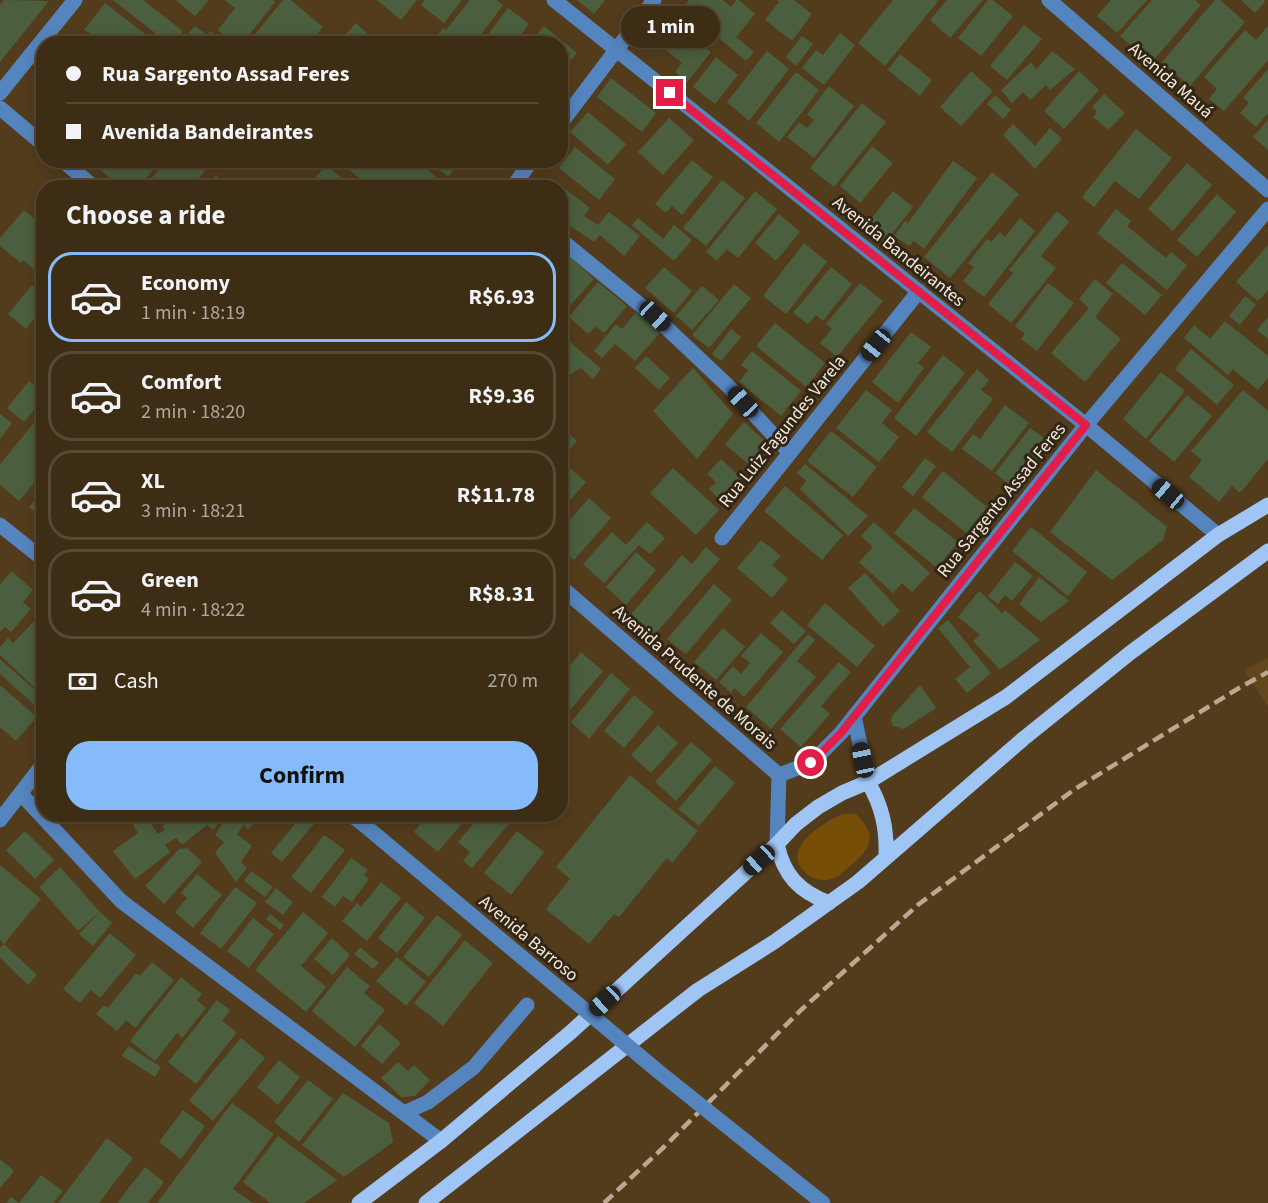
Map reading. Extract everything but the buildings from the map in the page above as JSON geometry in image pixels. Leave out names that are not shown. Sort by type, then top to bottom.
[{"type":"main road","points":[[359,1203],[441,1141],[571,1032],[796,824],[818,807],[868,782],[1006,697],[1218,535],[1268,505]]},
{"type":"main road","points":[[426,1203],[698,990],[774,942],[858,882],[1023,739],[1130,653],[1268,551]]},
{"type":"main road","points":[[868,782],[878,798],[884,817],[887,836],[886,856]]},
{"type":"main road","points":[[777,844],[780,860],[787,873],[809,895],[829,903]]},
{"type":"street","points":[[46,36],[75,0]]},
{"type":"street","name":"Avenida Bandeirantes","points":[[554,0],[1086,425],[1218,535]]},
{"type":"street","points":[[568,114],[654,0]]},
{"type":"street","name":"Avenida Mauá","points":[[1049,0],[1268,190]]},
{"type":"street","points":[[0,93],[36,48]]},
{"type":"street","points":[[0,108],[36,138]]},
{"type":"street","points":[[71,168],[85,180]]},
{"type":"street","name":"Rua Sargento Assad Feres","points":[[779,775],[811,763],[841,733],[1086,425],[1268,209]]},
{"type":"street","points":[[568,246],[655,316],[727,385],[789,452]]},
{"type":"street","name":"Rua Luiz Fagundes Varela","points":[[722,538],[919,291]]},
{"type":"street","points":[[0,525],[36,554]]},
{"type":"street","name":"Avenida Prudente de Morais","points":[[568,593],[779,775],[777,844]]},
{"type":"street","points":[[854,716],[868,782]]},
{"type":"street","points":[[0,820],[36,774]]},
{"type":"street","points":[[21,794],[36,810]]},
{"type":"street","points":[[47,822],[122,901],[441,1141]]},
{"type":"street","name":"Avenida Barroso","points":[[360,822],[659,1072],[823,1203]]},
{"type":"street","points":[[404,1113],[428,1102],[474,1067],[527,1005]]},
{"type":"shaded area","points":[[1268,658],[1268,707],[1244,670]]},
{"type":"shaded area","points":[[843,814],[856,814],[870,835],[870,842],[857,860],[836,877],[824,880],[813,878],[799,864],[798,855],[801,846],[825,823]]},
{"type":"railway","points":[[604,1203],[665,1146],[801,1010],[919,904],[1075,789],[1268,672]]},
{"type":"route","points":[[670,93],[1086,425],[841,733],[811,763]]}]
